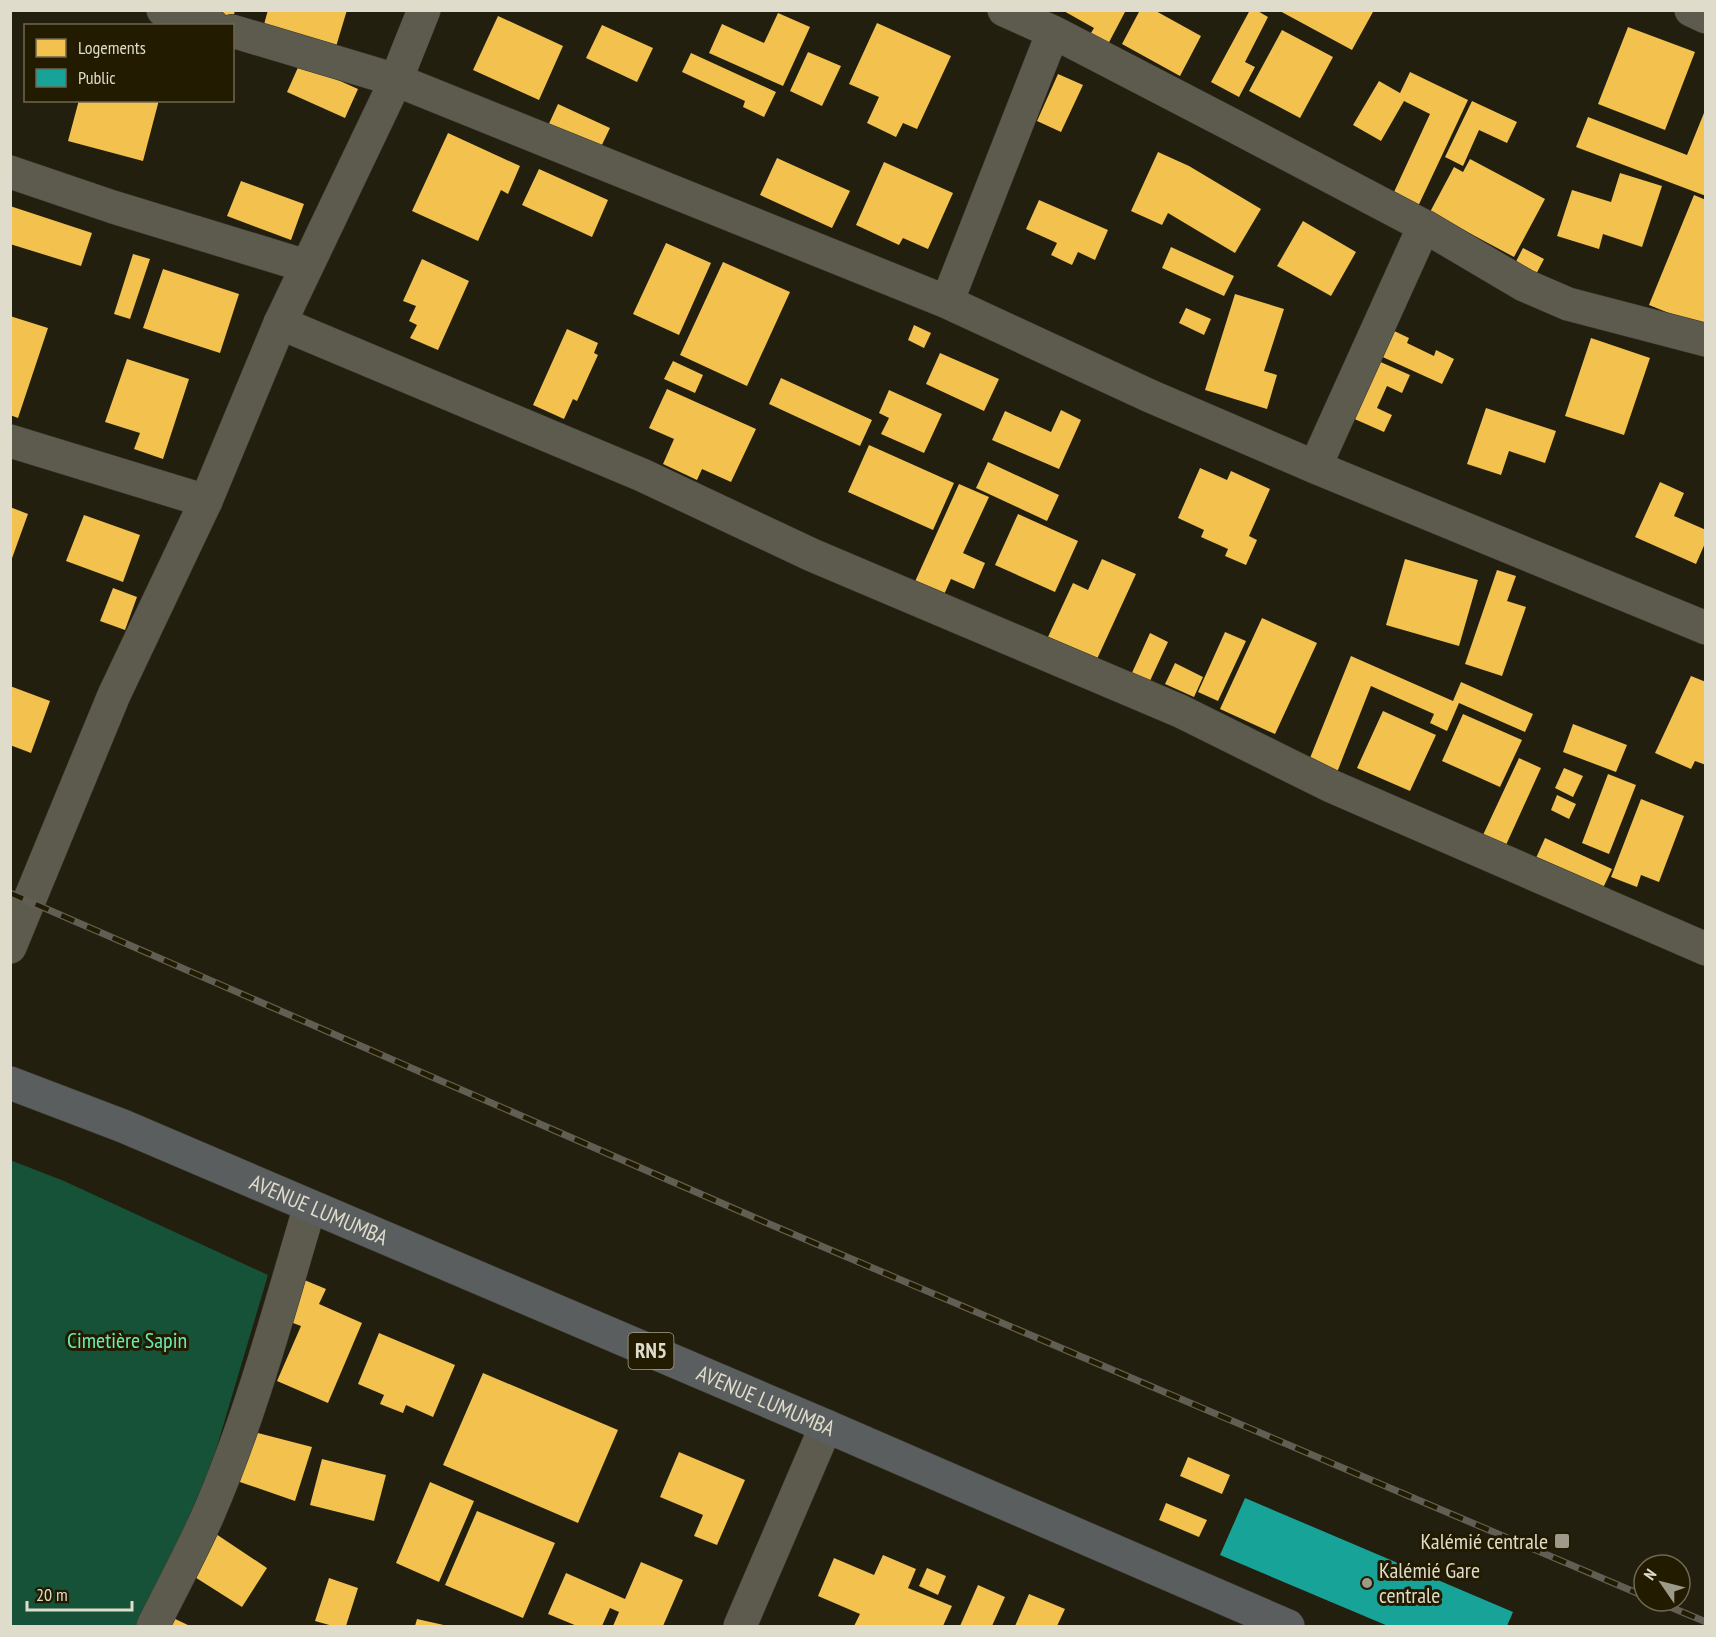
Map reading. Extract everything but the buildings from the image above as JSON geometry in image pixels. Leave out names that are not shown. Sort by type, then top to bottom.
[{"type":"highway","name":"AVENUE LUMUMBA","points":[[10,1083],[123,1126],[826,1426],[1246,1618],[1288,1626]]},
{"type":"street","points":[[163,10],[207,24]]},
{"type":"street","points":[[10,947],[114,695],[206,501],[280,323],[396,80],[424,10]]},
{"type":"street","points":[[1004,10],[1053,32],[1424,226],[1524,285],[1568,304],[1706,340]]},
{"type":"street","points":[[1691,10],[1706,17]]},
{"type":"street","points":[[234,32],[396,80],[947,302],[1150,396],[1315,467],[1706,628]]},
{"type":"street","points":[[947,302],[1053,32]]},
{"type":"street","points":[[10,172],[113,207],[306,266]]},
{"type":"street","points":[[1315,467],[1424,226]]},
{"type":"street","points":[[280,323],[642,475],[812,555],[1180,711],[1331,786],[1706,949]]},
{"type":"street","points":[[10,441],[206,501]]},
{"type":"street","points":[[153,1626],[208,1515],[240,1431],[273,1331],[310,1206]]},
{"type":"street","points":[[740,1626],[826,1426]]},
{"type":"green space","name":"Cimetière Sapin","points":[[10,1160],[64,1181],[268,1275],[204,1490],[136,1626],[11,1626]]},
{"type":"railway","points":[[10,893],[767,1223],[1632,1591]]},
{"type":"railway","points":[[1685,1613],[1706,1622]]},
{"type":"place","name":"Kalémié centrale","points":[[1562,1541]]},
{"type":"place","name":"Kalémié Gare centrale","points":[[1367,1583]]}]
